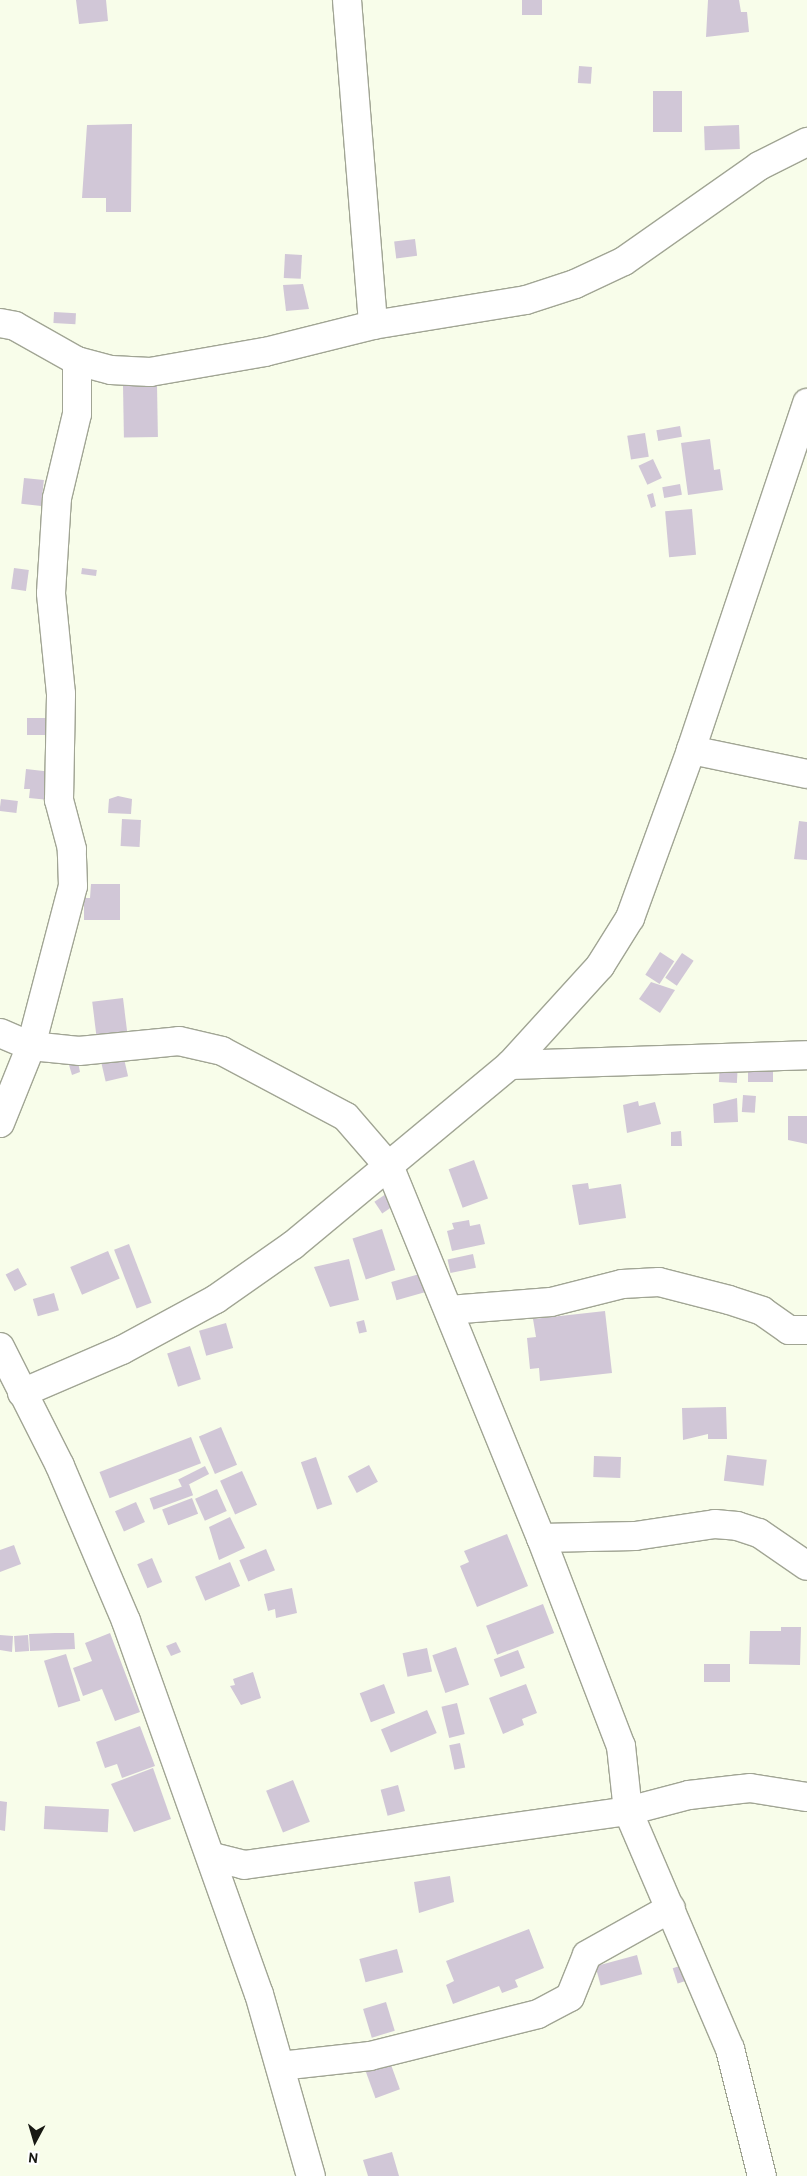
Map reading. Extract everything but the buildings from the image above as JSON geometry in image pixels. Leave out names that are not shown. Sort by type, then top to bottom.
[{"type":"street","points":[[347,0],[373,325]]},
{"type":"street","points":[[0,323],[15,326],[77,361],[111,370],[150,372],[264,352],[373,325],[526,300],[575,284],[624,261],[759,166],[807,142]]},
{"type":"street","points":[[0,1123],[31,1046],[73,886],[72,849],[59,800],[61,694],[51,593],[57,498],[77,414],[77,361]]},
{"type":"street","points":[[22,1393],[122,1350],[216,1299],[390,1168],[510,1064],[600,966],[630,918],[691,750],[807,402]]},
{"type":"street","points":[[691,750],[807,774]]},
{"type":"street","points":[[0,1033],[31,1046],[78,1051],[179,1041],[222,1051],[346,1117],[390,1168],[541,1538],[621,1746],[628,1811],[672,1908],[730,2049],[762,2176]]},
{"type":"street","points":[[510,1064],[807,1054]]},
{"type":"street","points":[[449,1310],[551,1302],[622,1284],[659,1282],[729,1300],[762,1311],[789,1330],[807,1330]]},
{"type":"street","points":[[0,1347],[60,1466],[126,1621],[213,1857],[280,2066],[312,2176]]},
{"type":"street","points":[[541,1538],[635,1536],[715,1524],[737,1526],[759,1533],[807,1566]]},
{"type":"street","points":[[213,1857],[244,1865],[628,1811],[689,1795],[750,1788],[807,1797]]},
{"type":"street","points":[[280,2066],[380,2054],[538,2014],[570,1997],[587,1955],[672,1908]]}]
